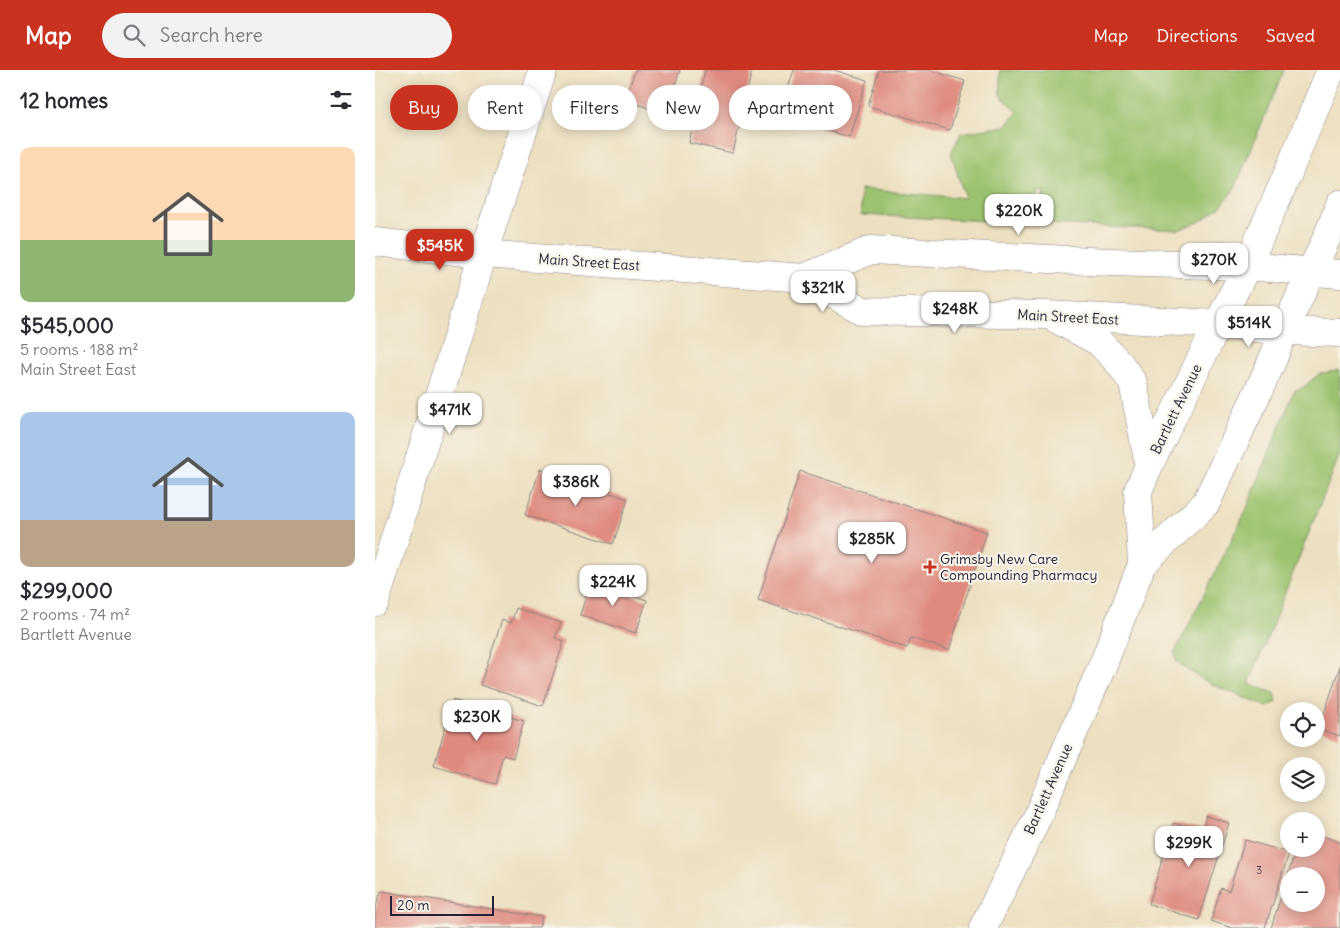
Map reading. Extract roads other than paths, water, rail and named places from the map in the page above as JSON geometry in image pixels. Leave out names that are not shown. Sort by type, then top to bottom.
[{"type":"main road","points":[[375,602],[483,254],[543,70]]},
{"type":"main road","name":"Bartlett Avenue","points":[[1142,564],[1138,491],[1247,266],[1331,70]]},
{"type":"main road","name":"Bartlett Avenue","points":[[984,928],[1035,822],[1103,662],[1142,564],[1206,503],[1270,366],[1340,204]]},
{"type":"main road","name":"Main Street East","points":[[375,242],[483,254],[804,278],[863,311],[1048,315],[1340,333]]},
{"type":"main road","name":"Main Street East","points":[[804,278],[871,250],[1110,262],[1247,266],[1340,274]]},
{"type":"main road","points":[[1048,315],[1099,342],[1120,364],[1133,383],[1149,465]]},
{"type":"place","name":"Grimsby New Care Compounding Pharmacy","points":[[930,567]]}]
